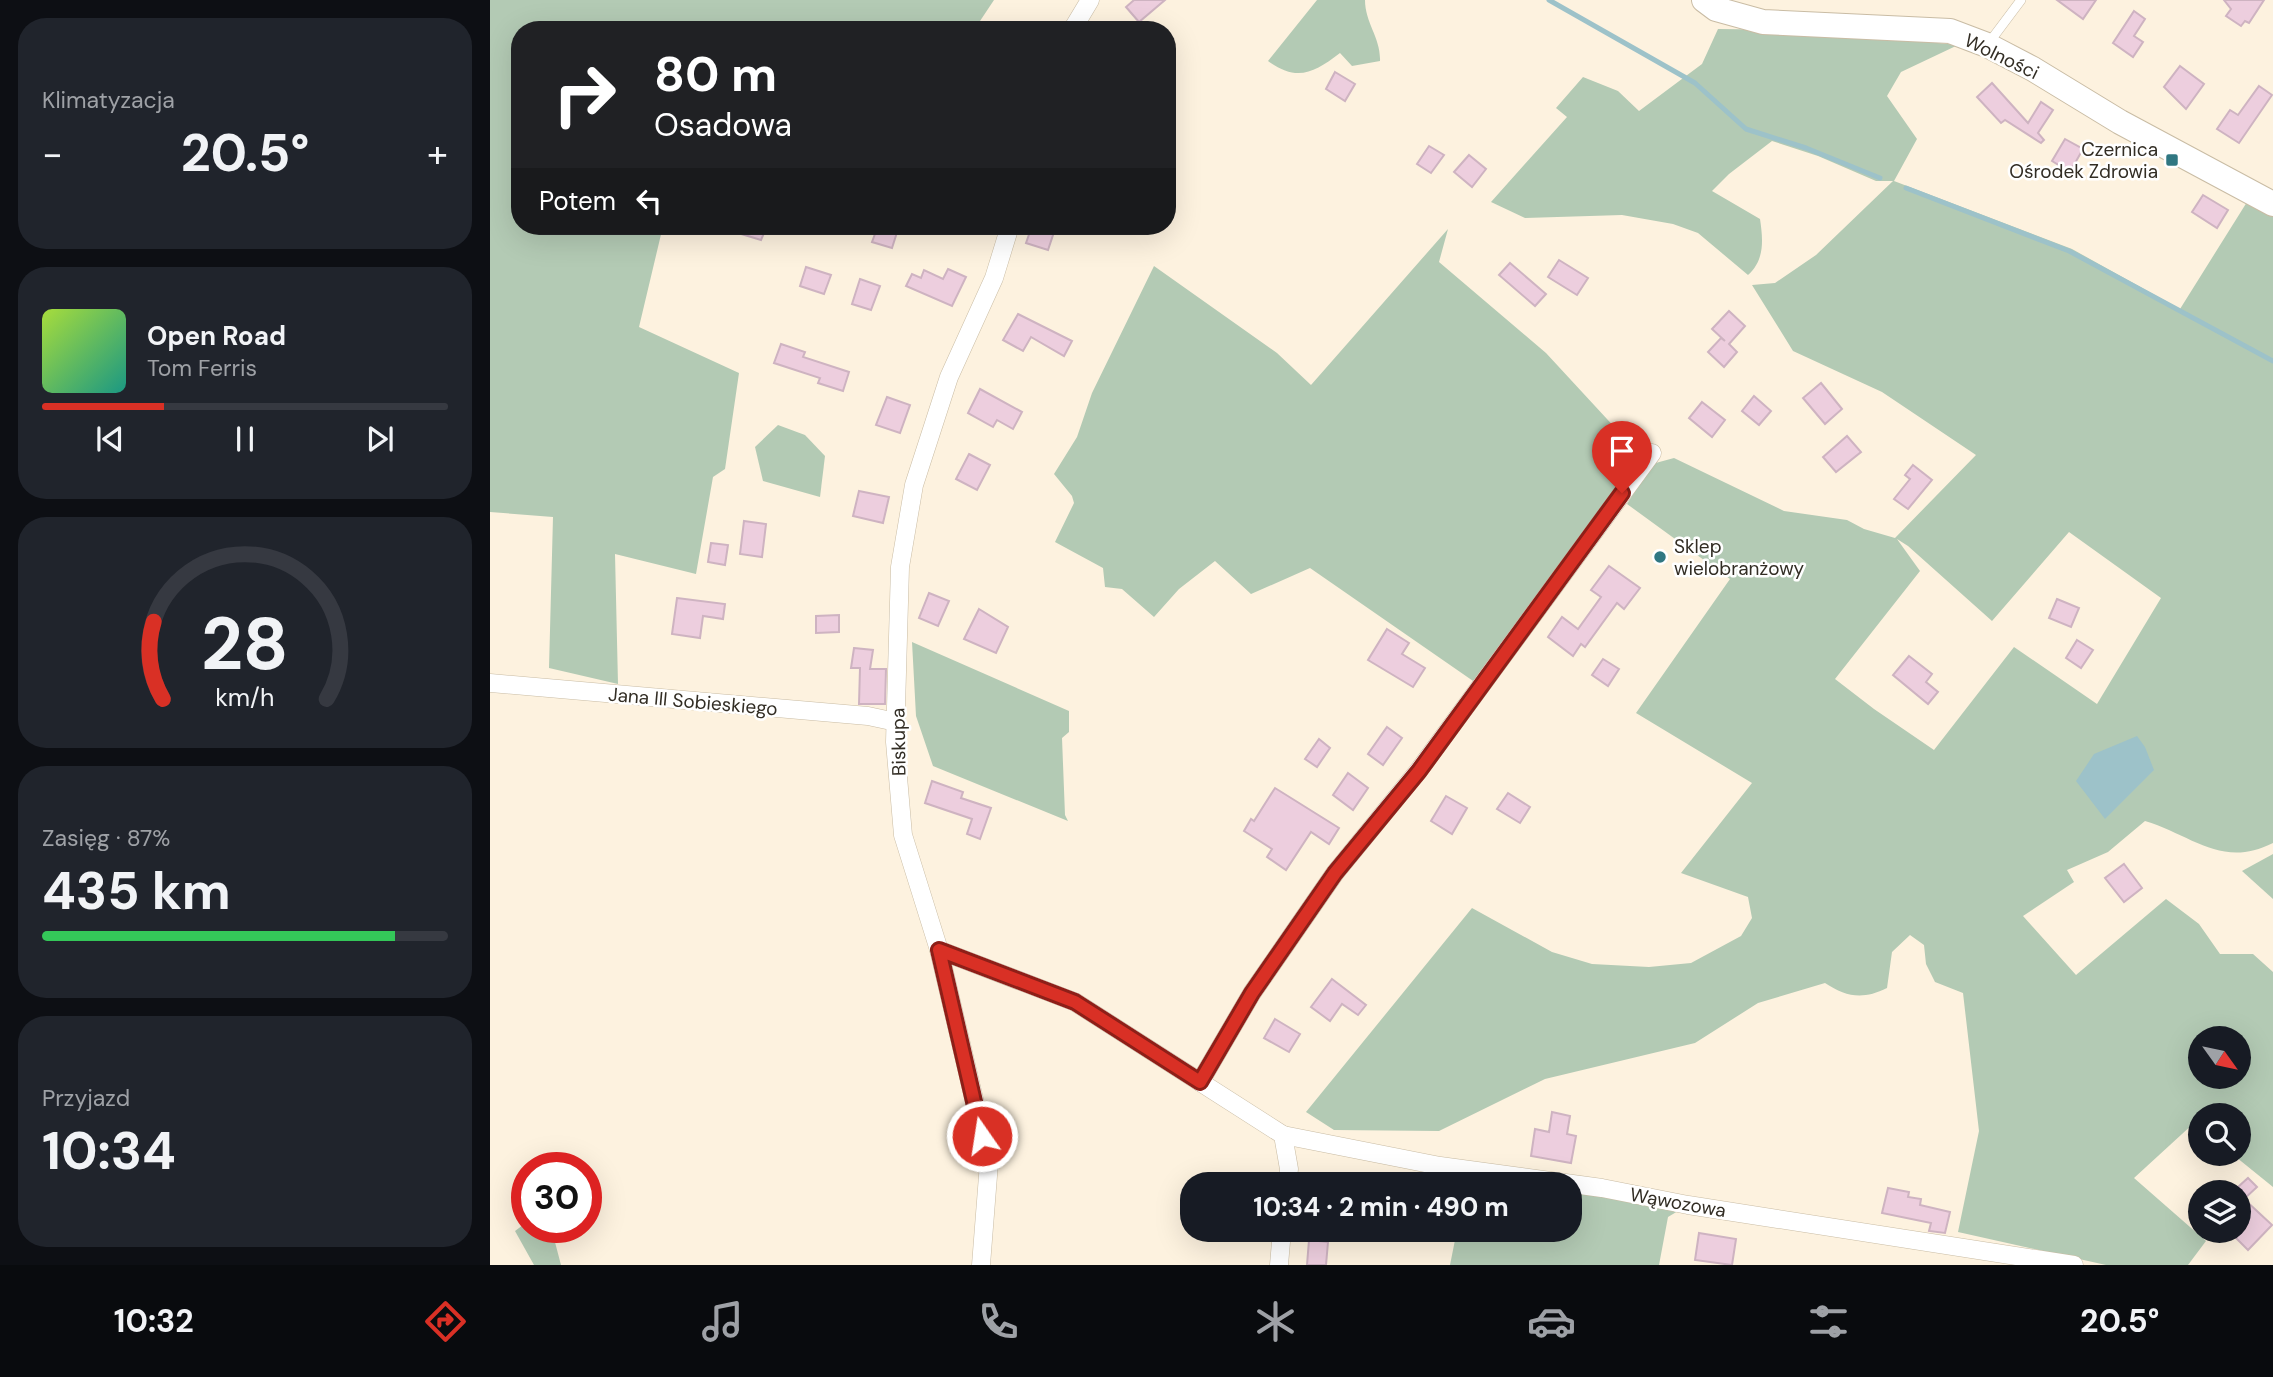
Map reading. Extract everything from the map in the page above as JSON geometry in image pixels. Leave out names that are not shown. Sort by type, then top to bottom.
[{"type":"street","points":[[1077,21],[1090,0]]},
{"type":"street","name":"Wolności","points":[[1704,0],[1716,9],[1763,22],[1950,31],[1987,45],[2273,204]]},
{"type":"street","name":"Biskupa","points":[[981,1265],[989,1163],[939,950],[904,835],[895,742],[900,562],[914,485],[948,377],[994,278],[1007,235]]},
{"type":"street","points":[[1200,1082],[1252,993],[1335,873],[1419,771],[1652,453]]},
{"type":"street","name":"Jana III Sobieskiego","points":[[490,683],[868,716],[896,722]]},
{"type":"street","points":[[939,950],[1075,1002],[1283,1135],[1289,1172]]},
{"type":"street","name":"Wąwozowa","points":[[1283,1135],[1440,1166],[1602,1188],[1688,1205],[2074,1265]]},
{"type":"street","points":[[1279,1265],[1281,1242]]},
{"type":"lane","points":[[1987,45],[2021,0]]},
{"type":"green space","points":[[490,0],[994,0],[980,21],[511,21],[511,235],[661,235],[639,327],[739,373],[725,469],[713,477],[696,574],[615,554],[618,684],[549,668],[553,517],[490,512]]},
{"type":"green space","points":[[1317,0],[1365,0],[1380,61],[1352,66],[1340,53],[1322,66],[1297,73],[1278,68],[1268,61]]},
{"type":"green space","points":[[1718,29],[1806,30],[1958,45],[1901,72],[1887,96],[1917,139],[1894,181],[2072,249],[2180,309],[2247,202],[2273,216],[2273,843],[2255,850],[2222,851],[2145,821],[2108,852],[2067,870],[2074,882],[2023,916],[2076,975],[2166,899],[2199,924],[2220,954],[2253,954],[2273,972],[2273,1187],[2247,1166],[2251,1166],[2251,1103],[2188,1103],[2188,1128],[2134,1178],[2188,1225],[2188,1243],[2204,1243],[2188,1265],[2106,1265],[1958,1232],[1979,1131],[1963,993],[1935,982],[1926,964],[1924,945],[1910,935],[1892,952],[1887,988],[1878,992],[1848,994],[1825,983],[1758,1003],[1695,1043],[1545,1079],[1439,1131],[1334,1130],[1306,1112],[1472,908],[1552,952],[1592,964],[1649,967],[1691,963],[1741,936],[1752,918],[1748,897],[1681,873],[1752,783],[1636,713],[1730,579],[1627,504],[1652,464],[1674,458],[1784,511],[1847,520],[1864,529],[1895,538],[1976,455],[1882,392],[1793,351],[1752,285],[1775,283],[1816,255],[1893,181],[1876,181],[1818,156],[1772,141],[1729,174],[1712,191],[1760,219],[1760,256],[1748,275],[1698,233],[1673,224],[1622,215],[1525,218],[1491,202],[1567,117],[1556,108],[1583,77],[1618,91],[1639,111],[1702,64]],"holes":[[[2069,532],[2161,598],[2097,704],[2014,647],[1934,750],[1835,679],[1920,571],[1897,539],[1992,621]]]},
{"type":"green space","points":[[1448,229],[1439,262],[1546,353],[1631,445],[1649,446],[1476,683],[1310,568],[1251,594],[1215,561],[1179,589],[1154,617],[1122,589],[1105,587],[1103,568],[1055,542],[1074,503],[1072,496],[1054,474],[1077,437],[1092,393],[1154,266],[1277,353],[1311,385]]},
{"type":"green space","points":[[778,425],[805,435],[825,456],[820,497],[763,481],[755,447]]},
{"type":"green space","points":[[912,642],[1069,711],[1069,732],[1062,738],[1065,815],[1068,821],[933,766],[916,716]]},
{"type":"green space","points":[[2273,854],[2273,899],[2242,871]]},
{"type":"green space","points":[[1582,1192],[1688,1205],[1668,1217],[1659,1265],[1450,1265],[1455,1242],[1582,1242]]},
{"type":"green space","points":[[522,1243],[555,1243],[561,1265],[534,1265]]},
{"type":"water","points":[[2137,736],[2145,747],[2154,770],[2105,819],[2076,781],[2094,754]]},
{"type":"building","points":[[1134,0],[1165,0],[1140,21],[1126,7]]},
{"type":"building","points":[[2057,0],[2096,0],[2083,19]]},
{"type":"building","points":[[2224,0],[2264,0],[2249,23],[2245,21],[2241,26],[2226,16],[2231,9]]},
{"type":"building","points":[[2134,11],[2145,19],[2134,36],[2143,42],[2133,57],[2113,43]]},
{"type":"building","points":[[2180,66],[2204,84],[2186,109],[2164,87]]},
{"type":"building","points":[[1335,72],[1355,84],[1345,101],[1326,89]]},
{"type":"building","points":[[1992,83],[2028,123],[2041,102],[2053,110],[2038,133],[2044,140],[2041,143],[2005,120],[2001,123],[1977,97]]},
{"type":"building","points":[[2259,86],[2272,95],[2239,143],[2217,129],[2230,110],[2238,115]]},
{"type":"building","points":[[2065,139],[2083,149],[2070,172],[2052,161]]},
{"type":"building","points":[[1429,146],[1444,155],[1431,173],[1417,164]]},
{"type":"building","points":[[1469,155],[1486,169],[1472,187],[1454,172]]},
{"type":"building","points":[[2203,195],[2228,210],[2217,228],[2192,212]]},
{"type":"building","points":[[745,235],[763,235],[761,240]]},
{"type":"building","points":[[875,235],[896,235],[892,248],[872,242]]},
{"type":"building","points":[[1029,235],[1053,235],[1048,250],[1026,243]]},
{"type":"building","points":[[1559,260],[1588,278],[1577,295],[1548,277]]},
{"type":"building","points":[[1510,263],[1546,294],[1535,306],[1499,275]]},
{"type":"building","points":[[806,267],[831,275],[824,294],[800,286]]},
{"type":"building","points":[[948,269],[966,277],[952,306],[906,286],[912,274],[921,278],[924,270],[943,279]]},
{"type":"building","points":[[860,279],[880,286],[871,310],[852,304]]},
{"type":"building","points":[[1729,311],[1745,326],[1729,344],[1737,352],[1724,367],[1708,352],[1721,338],[1725,341],[1712,329]]},
{"type":"building","points":[[1018,314],[1072,341],[1064,356],[1031,337],[1023,351],[1003,340]]},
{"type":"building","points":[[781,344],[805,352],[803,357],[849,372],[843,391],[818,383],[820,378],[774,363]]},
{"type":"building","points":[[1821,383],[1842,409],[1825,424],[1803,398]]},
{"type":"building","points":[[980,389],[1022,412],[1013,429],[997,420],[993,427],[968,413]]},
{"type":"building","points":[[1754,396],[1771,411],[1759,425],[1742,411]]},
{"type":"building","points":[[887,397],[910,405],[900,433],[876,425]]},
{"type":"building","points":[[1702,402],[1725,420],[1712,437],[1689,418]]},
{"type":"building","points":[[1847,436],[1861,452],[1836,472],[1823,457]]},
{"type":"building","points":[[969,454],[990,465],[977,490],[956,479]]},
{"type":"building","points":[[1913,465],[1932,480],[1908,509],[1894,499],[1910,479],[1905,475]]},
{"type":"building","points":[[859,491],[889,497],[883,523],[853,516]]},
{"type":"building","points":[[744,521],[766,524],[762,557],[740,554]]},
{"type":"building","points":[[711,543],[728,545],[725,565],[708,562]]},
{"type":"building","points":[[1609,566],[1640,588],[1624,609],[1617,603],[1585,647],[1581,644],[1573,656],[1548,637],[1562,617],[1578,629],[1601,597],[1591,590]]},
{"type":"building","points":[[929,593],[949,601],[938,626],[919,618]]},
{"type":"building","points":[[677,598],[725,604],[723,619],[703,616],[700,638],[672,634]]},
{"type":"building","points":[[2057,599],[2079,608],[2071,627],[2049,618]]},
{"type":"building","points":[[979,609],[1008,627],[996,653],[964,639]]},
{"type":"building","points":[[839,615],[839,632],[816,633],[816,616]]},
{"type":"building","points":[[1387,629],[1409,643],[1402,654],[1425,668],[1413,687],[1368,660]]},
{"type":"building","points":[[2077,640],[2093,650],[2081,668],[2066,658]]},
{"type":"building","points":[[854,648],[873,650],[870,669],[886,669],[885,704],[859,704],[860,668],[851,668]]},
{"type":"building","points":[[1909,656],[1932,674],[1926,682],[1938,692],[1928,704],[1893,675]]},
{"type":"building","points":[[1603,659],[1619,669],[1608,686],[1592,675]]},
{"type":"building","points":[[1387,727],[1402,738],[1383,765],[1368,754]]},
{"type":"building","points":[[1319,739],[1330,748],[1317,767],[1305,759]]},
{"type":"building","points":[[1348,773],[1368,788],[1353,810],[1333,795]]},
{"type":"building","points":[[932,781],[963,792],[961,798],[991,808],[980,839],[967,834],[972,819],[925,803]]},
{"type":"building","points":[[1275,788],[1339,828],[1329,844],[1311,832],[1286,870],[1267,857],[1272,849],[1244,831],[1251,819],[1254,821]]},
{"type":"building","points":[[1508,793],[1530,807],[1520,823],[1497,809]]},
{"type":"building","points":[[1446,796],[1467,808],[1452,834],[1431,821]]},
{"type":"building","points":[[2124,864],[2142,888],[2124,902],[2105,878]]},
{"type":"building","points":[[1332,979],[1366,1005],[1358,1015],[1342,1004],[1330,1021],[1311,1007]]},
{"type":"building","points":[[1275,1019],[1300,1034],[1289,1052],[1264,1038]]},
{"type":"building","points":[[1552,1112],[1570,1116],[1567,1134],[1576,1136],[1571,1163],[1531,1156],[1535,1129],[1549,1132]]},
{"type":"building","points":[[2251,1181],[2257,1187],[2251,1193]]},
{"type":"building","points":[[1888,1188],[1909,1192],[1908,1197],[1921,1199],[1920,1205],[1950,1212],[1945,1233],[1929,1231],[1931,1223],[1882,1213]]},
{"type":"building","points":[[2251,1206],[2272,1225],[2248,1250],[2241,1243],[2251,1243]]},
{"type":"building","points":[[1699,1233],[1736,1239],[1732,1265],[1695,1260]]},
{"type":"building","points":[[1309,1242],[1328,1242],[1326,1265],[1307,1265]]},
{"type":"waterway","points":[[1549,0],[1695,83],[1746,129],[1806,148],[1880,178]]},
{"type":"waterway","points":[[1906,188],[2069,251],[2273,361]]},
{"type":"place","name":"Czernica Ośrodek Zdrowia","points":[[2172,160]]},
{"type":"place","name":"Sklep wielobranżowy","points":[[1660,557]]},
{"type":"route","points":[[982,1136],[939,950],[1075,1002],[1200,1082],[1252,993],[1335,873],[1419,771],[1622,493]]}]
